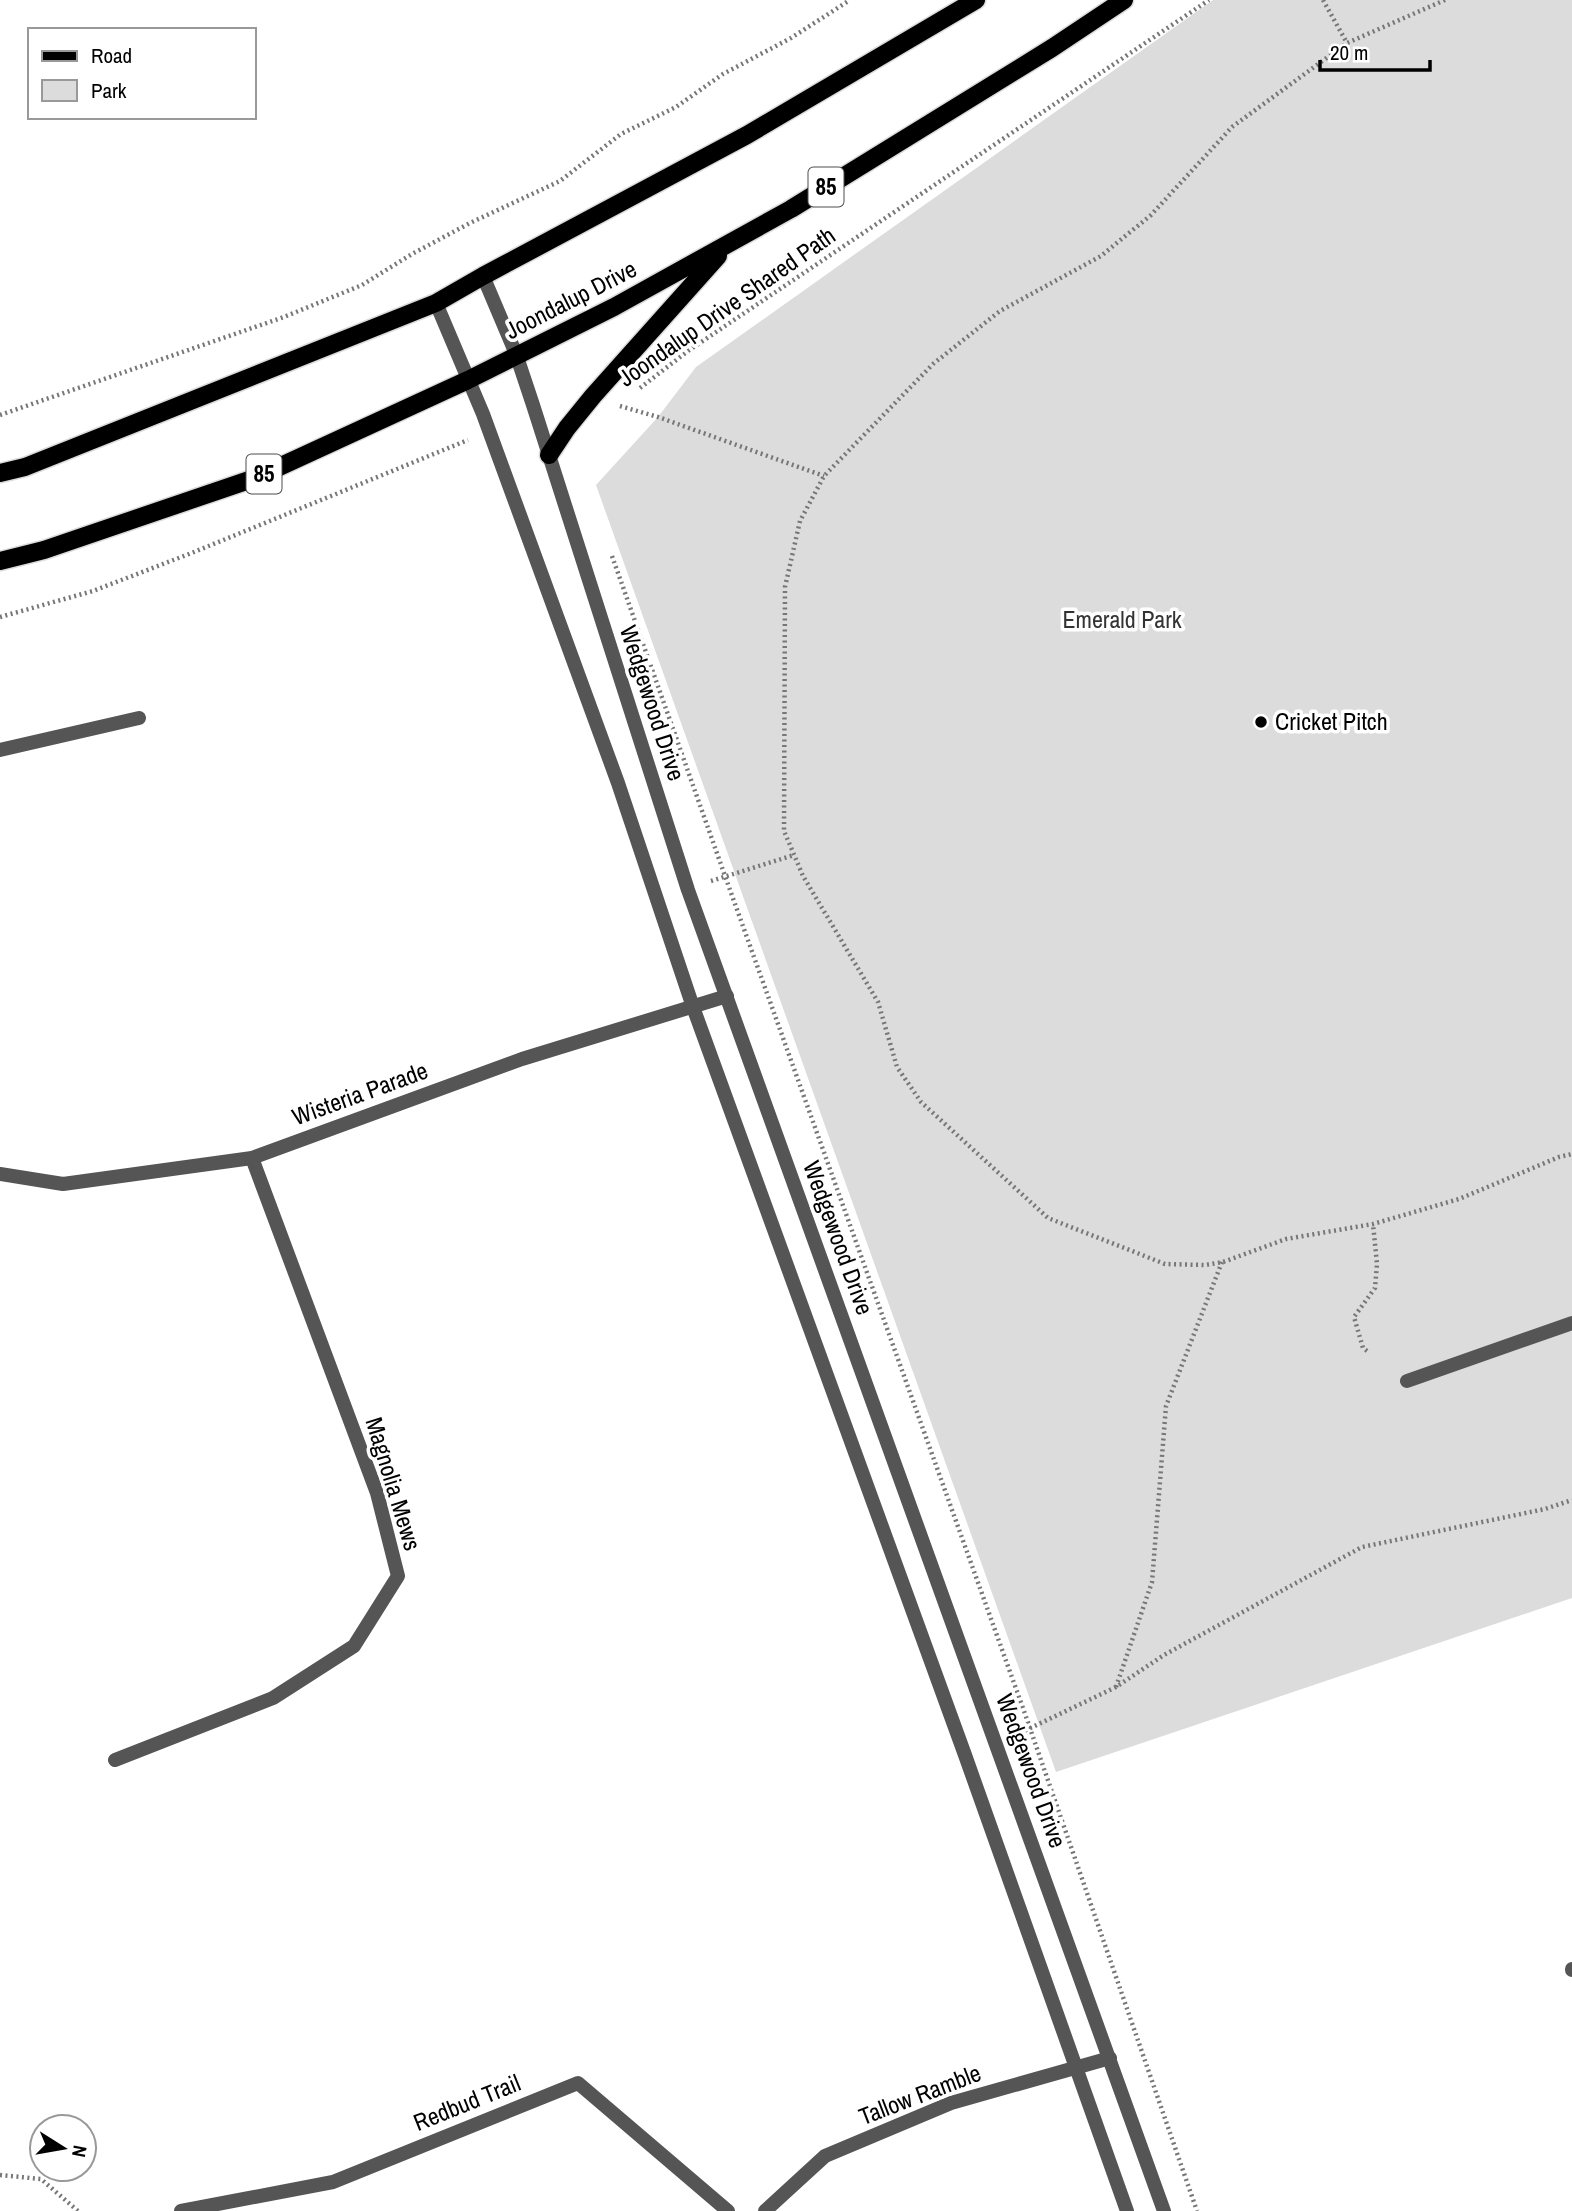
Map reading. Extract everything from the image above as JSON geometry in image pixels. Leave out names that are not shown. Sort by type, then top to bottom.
[{"type":"main road","points":[[923,31],[950,0]]},
{"type":"main road","points":[[0,473],[25,467],[436,303],[747,135],[976,0]]},
{"type":"main road","name":"Joondalup Drive","points":[[0,561],[44,550],[255,478],[468,380],[614,307],[791,209],[1052,48],[1124,0]]},
{"type":"main road","points":[[549,455],[593,396],[727,245]]},
{"type":"street","name":"Wedgewood Drive","points":[[483,276],[516,354],[688,890],[1164,2211]]},
{"type":"street","points":[[436,303],[489,429],[618,783],[693,1007],[956,1729],[1127,2211]]},
{"type":"street","points":[[0,750],[139,718]]},
{"type":"street","name":"Wisteria Parade","points":[[0,1174],[63,1184],[252,1158],[522,1059],[727,996]]},
{"type":"street","name":"Magnolia Mews","points":[[115,1760],[273,1698],[308,1676],[354,1646],[398,1576],[377,1493],[252,1158]]},
{"type":"street","points":[[1408,1381],[1572,1323]]},
{"type":"street","name":"Tallow Ramble","points":[[765,2211],[825,2156],[951,2103],[1110,2058]]},
{"type":"street","name":"Redbud Trail","points":[[181,2211],[333,2182],[578,2082],[728,2211]]},
{"type":"path","points":[[0,415],[284,317],[362,285],[470,223],[560,181],[621,134],[676,107],[723,74],[791,38],[850,0]]},
{"type":"path","name":"Joondalup Drive Shared Path","points":[[638,390],[688,351],[1209,0]]},
{"type":"path","points":[[1323,0],[1348,43]]},
{"type":"path","points":[[1445,0],[1348,43],[1232,127],[1151,215],[1101,257],[1000,311],[933,365],[824,476],[800,521],[785,587],[784,831],[803,876],[878,1002],[897,1067],[921,1102],[1048,1218],[1165,1264],[1205,1265],[1223,1262],[1286,1239],[1373,1224],[1459,1199],[1572,1154]]},
{"type":"path","name":"Joondalup Drive Shared Path","points":[[628,398],[618,405],[824,476]]},
{"type":"path","points":[[0,617],[93,591],[426,458],[489,429]]},
{"type":"path","points":[[608,547],[1031,1728],[1198,2211]]},
{"type":"path","points":[[688,890],[794,855]]},
{"type":"path","points":[[1367,1351],[1363,1348],[1354,1317],[1375,1287],[1377,1264],[1373,1224]]},
{"type":"path","points":[[1116,1687],[1152,1582],[1166,1405],[1223,1262]]},
{"type":"path","points":[[997,1744],[1116,1687],[1164,1655],[1362,1547],[1572,1500]]},
{"type":"path","points":[[0,2175],[41,2179],[78,2211]]},
{"type":"green space","name":"Emerald Park","points":[[1213,0],[1572,0],[1572,1598],[1056,1772],[596,485],[658,417],[696,367]]},
{"type":"place","name":"Cricket Pitch","points":[[1261,722]]}]
